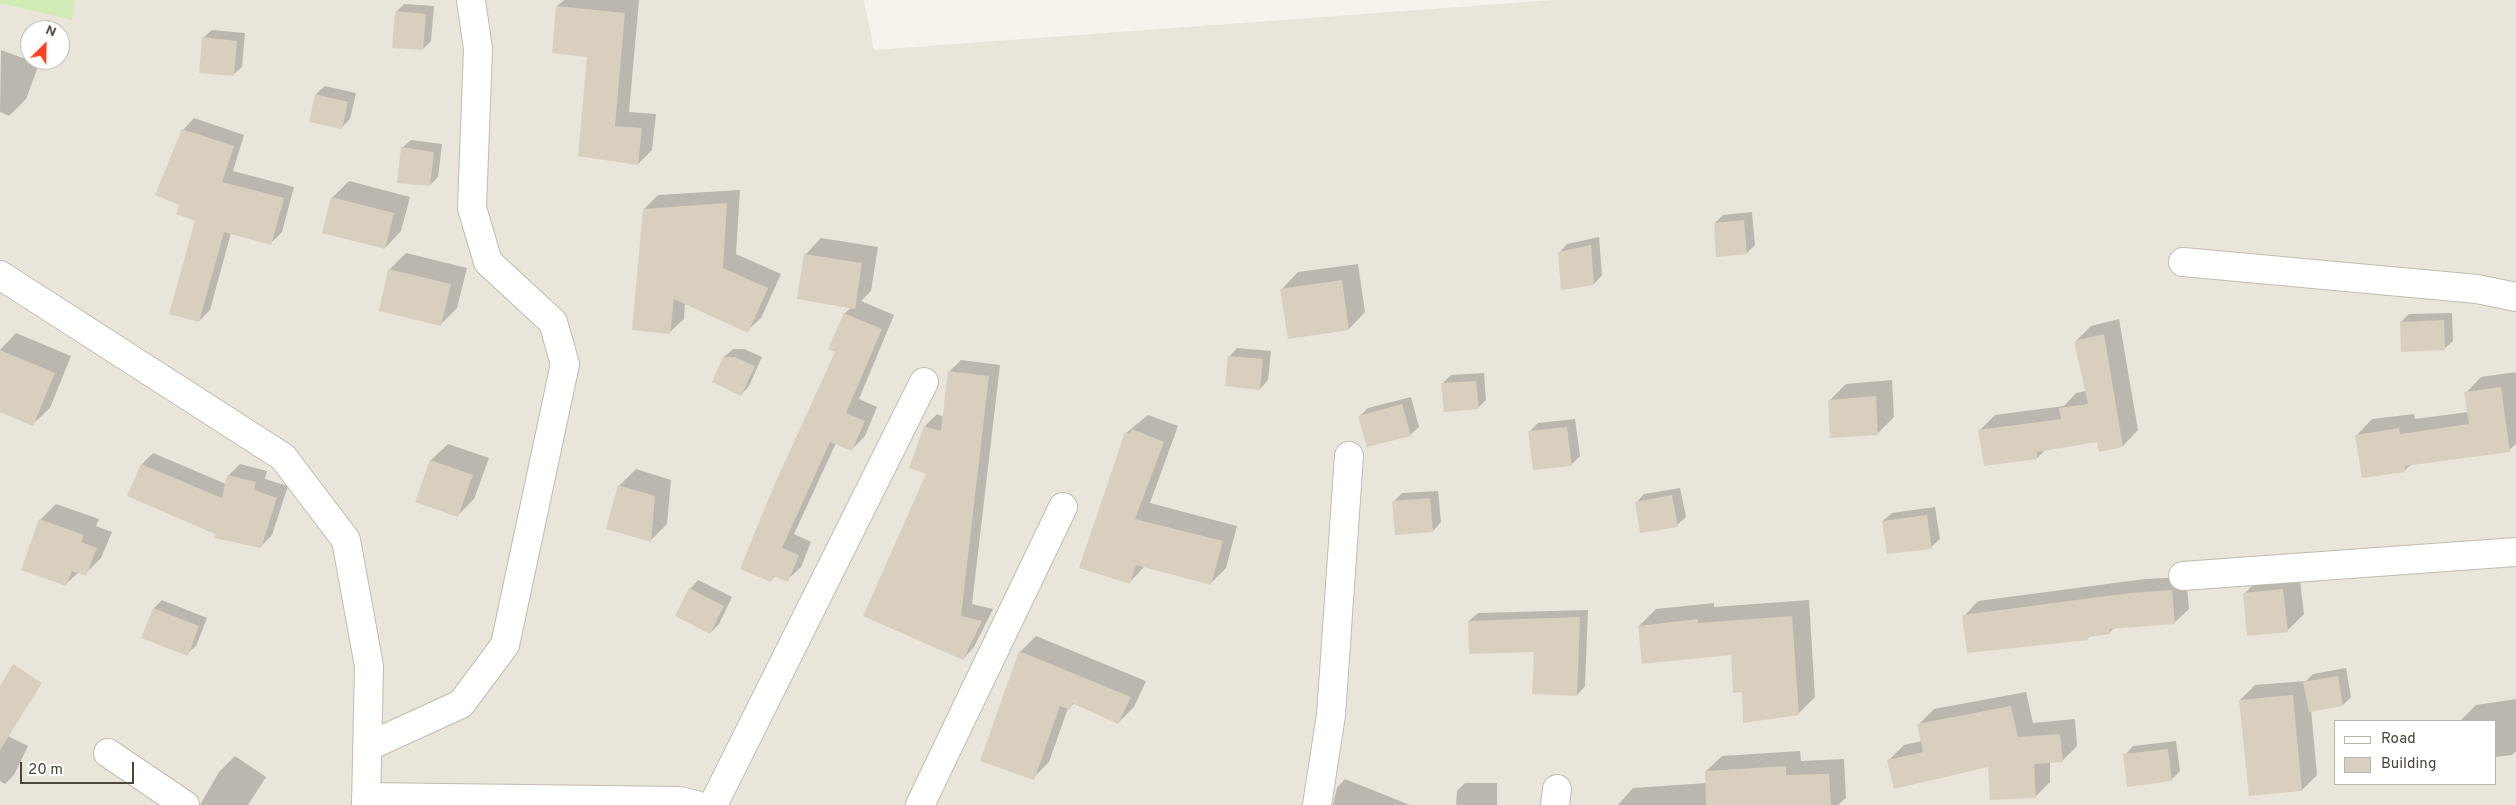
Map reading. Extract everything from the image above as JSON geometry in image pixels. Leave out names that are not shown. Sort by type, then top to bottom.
[{"type":"street","points":[[367,747],[461,704],[505,645],[565,364],[553,322],[488,262],[472,208],[478,49],[471,0]]},
{"type":"street","points":[[2183,262],[2477,289],[2516,297]]},
{"type":"street","points":[[0,275],[283,457],[346,540],[369,666],[366,801],[679,801],[696,805]]},
{"type":"street","points":[[713,805],[924,382]]},
{"type":"street","points":[[1317,805],[1331,715],[1349,456]]},
{"type":"street","points":[[920,805],[1063,507]]},
{"type":"street","points":[[2183,576],[2516,552]]},
{"type":"street","points":[[108,753],[185,805]]},
{"type":"shaded area","points":[[0,0],[864,0],[874,50],[1554,0],[2516,0],[2516,805],[0,805]]},
{"type":"green space","points":[[0,0],[75,0],[72,20],[0,3]]},
{"type":"building","points":[[556,6],[625,13],[615,126],[642,128],[638,165],[578,156],[587,57],[552,53]]},
{"type":"building","points":[[395,11],[426,14],[423,50],[392,48]]},
{"type":"building","points":[[202,37],[237,41],[234,76],[199,73]]},
{"type":"building","points":[[315,94],[348,102],[342,129],[309,122]]},
{"type":"building","points":[[182,129],[234,146],[222,182],[284,198],[271,245],[224,232],[199,322],[169,314],[195,221],[176,214],[179,205],[155,195]]},
{"type":"building","points":[[401,147],[434,152],[430,186],[397,183]]},
{"type":"building","points":[[331,197],[394,213],[385,249],[322,233]]},
{"type":"building","points":[[727,203],[723,268],[768,288],[748,333],[674,299],[670,334],[632,330],[643,209]]},
{"type":"building","points":[[1744,220],[1747,254],[1716,257],[1714,223]]},
{"type":"building","points":[[1591,245],[1594,285],[1561,290],[1558,252]]},
{"type":"building","points":[[804,254],[862,263],[855,309],[797,299]]},
{"type":"building","points":[[388,269],[451,284],[441,326],[379,311]]},
{"type":"building","points":[[1342,280],[1349,330],[1288,339],[1280,289]]},
{"type":"building","points":[[844,313],[882,329],[846,413],[865,421],[852,451],[830,442],[782,548],[799,555],[788,582],[774,576],[771,582],[740,569],[773,488],[835,352],[828,349]]},
{"type":"building","points":[[2444,320],[2445,350],[2401,352],[2400,322]]},
{"type":"building","points":[[2104,334],[2123,447],[2099,452],[2097,442],[2037,452],[2037,459],[1984,466],[1978,430],[2061,419],[2059,408],[2088,404],[2074,341]]},
{"type":"building","points":[[0,350],[55,373],[33,426],[0,412]]},
{"type":"building","points":[[1228,356],[1263,359],[1260,390],[1225,386]]},
{"type":"building","points":[[723,357],[735,357],[755,366],[741,396],[712,382]]},
{"type":"building","points":[[948,371],[989,376],[961,616],[982,621],[963,660],[863,616],[926,474],[909,468],[924,426],[941,431]]},
{"type":"building","points":[[1476,381],[1479,409],[1444,412],[1441,383]]},
{"type":"building","points":[[2501,387],[2510,452],[2405,466],[2405,472],[2362,478],[2355,435],[2399,428],[2400,434],[2469,424],[2464,392]]},
{"type":"building","points":[[1876,396],[1878,435],[1830,438],[1828,400]]},
{"type":"building","points":[[1402,404],[1411,436],[1367,447],[1358,416]]},
{"type":"building","points":[[1567,427],[1572,466],[1533,470],[1528,431]]},
{"type":"building","points":[[1132,429],[1164,442],[1135,519],[1223,541],[1211,585],[1136,565],[1130,584],[1079,568],[1125,432],[1130,434]]},
{"type":"building","points":[[430,460],[473,475],[458,517],[415,502]]},
{"type":"building","points":[[141,464],[222,498],[227,475],[256,482],[254,490],[277,498],[261,548],[214,538],[215,534],[127,496]]},
{"type":"building","points":[[618,485],[655,496],[651,542],[606,529]]},
{"type":"building","points":[[1672,495],[1678,527],[1640,533],[1635,502]]},
{"type":"building","points":[[1430,498],[1433,532],[1395,535],[1392,501]]},
{"type":"building","points":[[1927,515],[1932,549],[1887,554],[1882,521]]},
{"type":"building","points":[[39,519],[84,535],[81,542],[97,548],[86,576],[72,571],[66,586],[21,570]]},
{"type":"building","points":[[689,588],[724,606],[710,634],[675,616]]},
{"type":"building","points":[[2283,589],[2288,632],[2247,636],[2243,593]]},
{"type":"building","points":[[2172,590],[2175,624],[2109,629],[2110,634],[2088,637],[2088,640],[1967,653],[1962,615],[2130,593]]},
{"type":"building","points":[[153,608],[199,626],[188,656],[141,638]]},
{"type":"building","points":[[1792,616],[1799,715],[1743,723],[1742,692],[1733,693],[1731,655],[1642,664],[1638,626],[1698,619],[1698,623]]},
{"type":"building","points":[[1580,617],[1577,696],[1532,694],[1534,652],[1469,654],[1468,621]]},
{"type":"building","points":[[1019,651],[1131,697],[1118,724],[1072,703],[1070,710],[1060,706],[1034,780],[980,761]]},
{"type":"building","points":[[13,664],[42,683],[0,750],[0,686]]},
{"type":"building","points":[[2338,676],[2343,706],[2309,712],[2303,682]]},
{"type":"building","points":[[2293,695],[2302,791],[2249,796],[2239,700]]},
{"type":"building","points":[[2011,706],[2018,737],[2060,734],[2063,762],[2034,764],[2036,798],[1990,800],[1988,767],[1894,789],[1887,760],[1923,752],[1917,724]]},
{"type":"building","points":[[2168,749],[2172,781],[2127,787],[2123,754]]},
{"type":"building","points":[[1786,766],[1786,775],[1829,774],[1831,805],[1706,805],[1705,771]]}]
